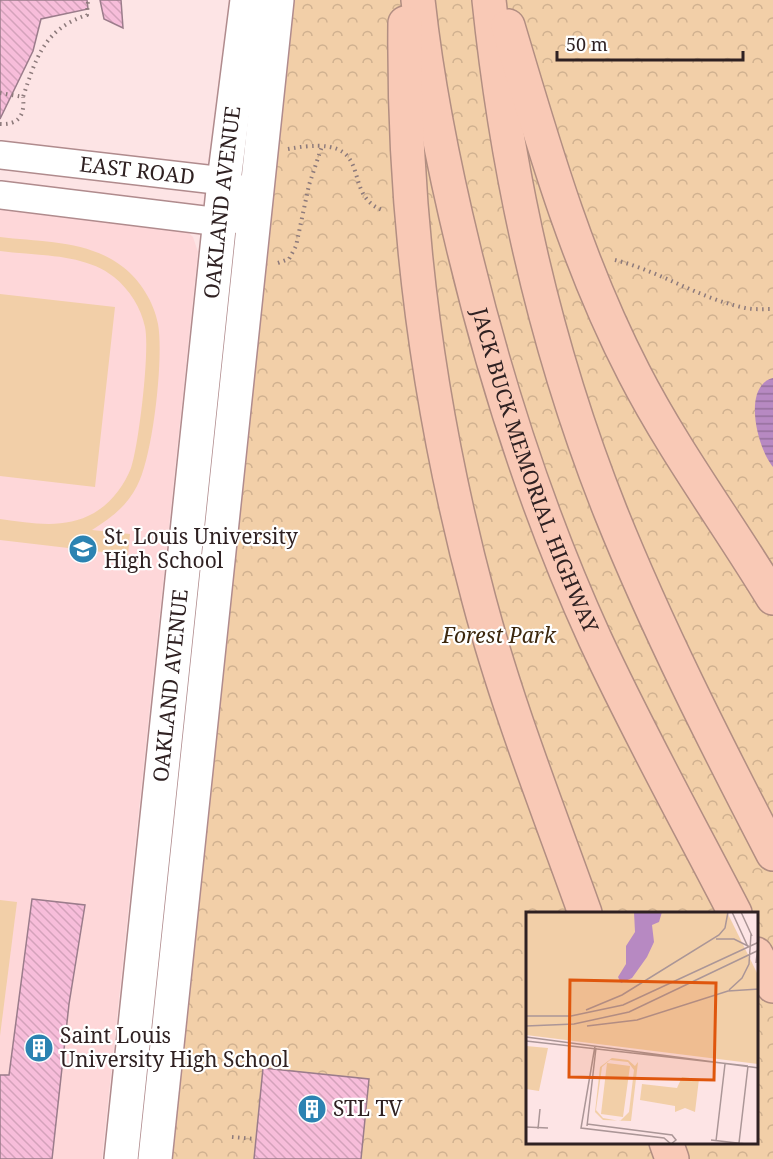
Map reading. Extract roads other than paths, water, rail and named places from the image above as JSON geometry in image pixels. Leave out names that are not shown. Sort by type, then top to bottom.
[{"type":"highway","points":[[405,0],[404,106],[410,199],[434,389],[448,467],[476,590],[499,672],[585,912]]},
{"type":"highway","name":"JACK BUCK MEMORIAL HIGHWAY","points":[[418,0],[438,127],[456,214],[501,386],[528,470],[595,639],[734,912]]},
{"type":"highway","points":[[489,0],[502,99],[530,253],[581,427],[610,511],[645,594],[682,676],[773,854]]},
{"type":"highway","points":[[502,0],[563,205],[607,317],[658,417],[773,598]]},
{"type":"highway","points":[[758,958],[773,986]]},
{"type":"highway","points":[[666,1144],[672,1159]]},
{"type":"street","name":"OAKLAND AVENUE","points":[[121,1159],[224,182],[246,0]]},
{"type":"street","name":"OAKLAND AVENUE","points":[[155,1159],[277,0]]},
{"type":"street","name":"EAST ROAD","points":[[0,156],[224,182],[245,193],[255,206],[237,218],[220,222],[0,195]]},
{"type":"place","name":"St. Louis University High School","points":[[83,549]]},
{"type":"place","name":"Saint Louis University High School","points":[[39,1048]]},
{"type":"place","name":"STL TV","points":[[312,1109]]},
{"type":"park label","name":"Forest Park","points":[[499,636]]}]
